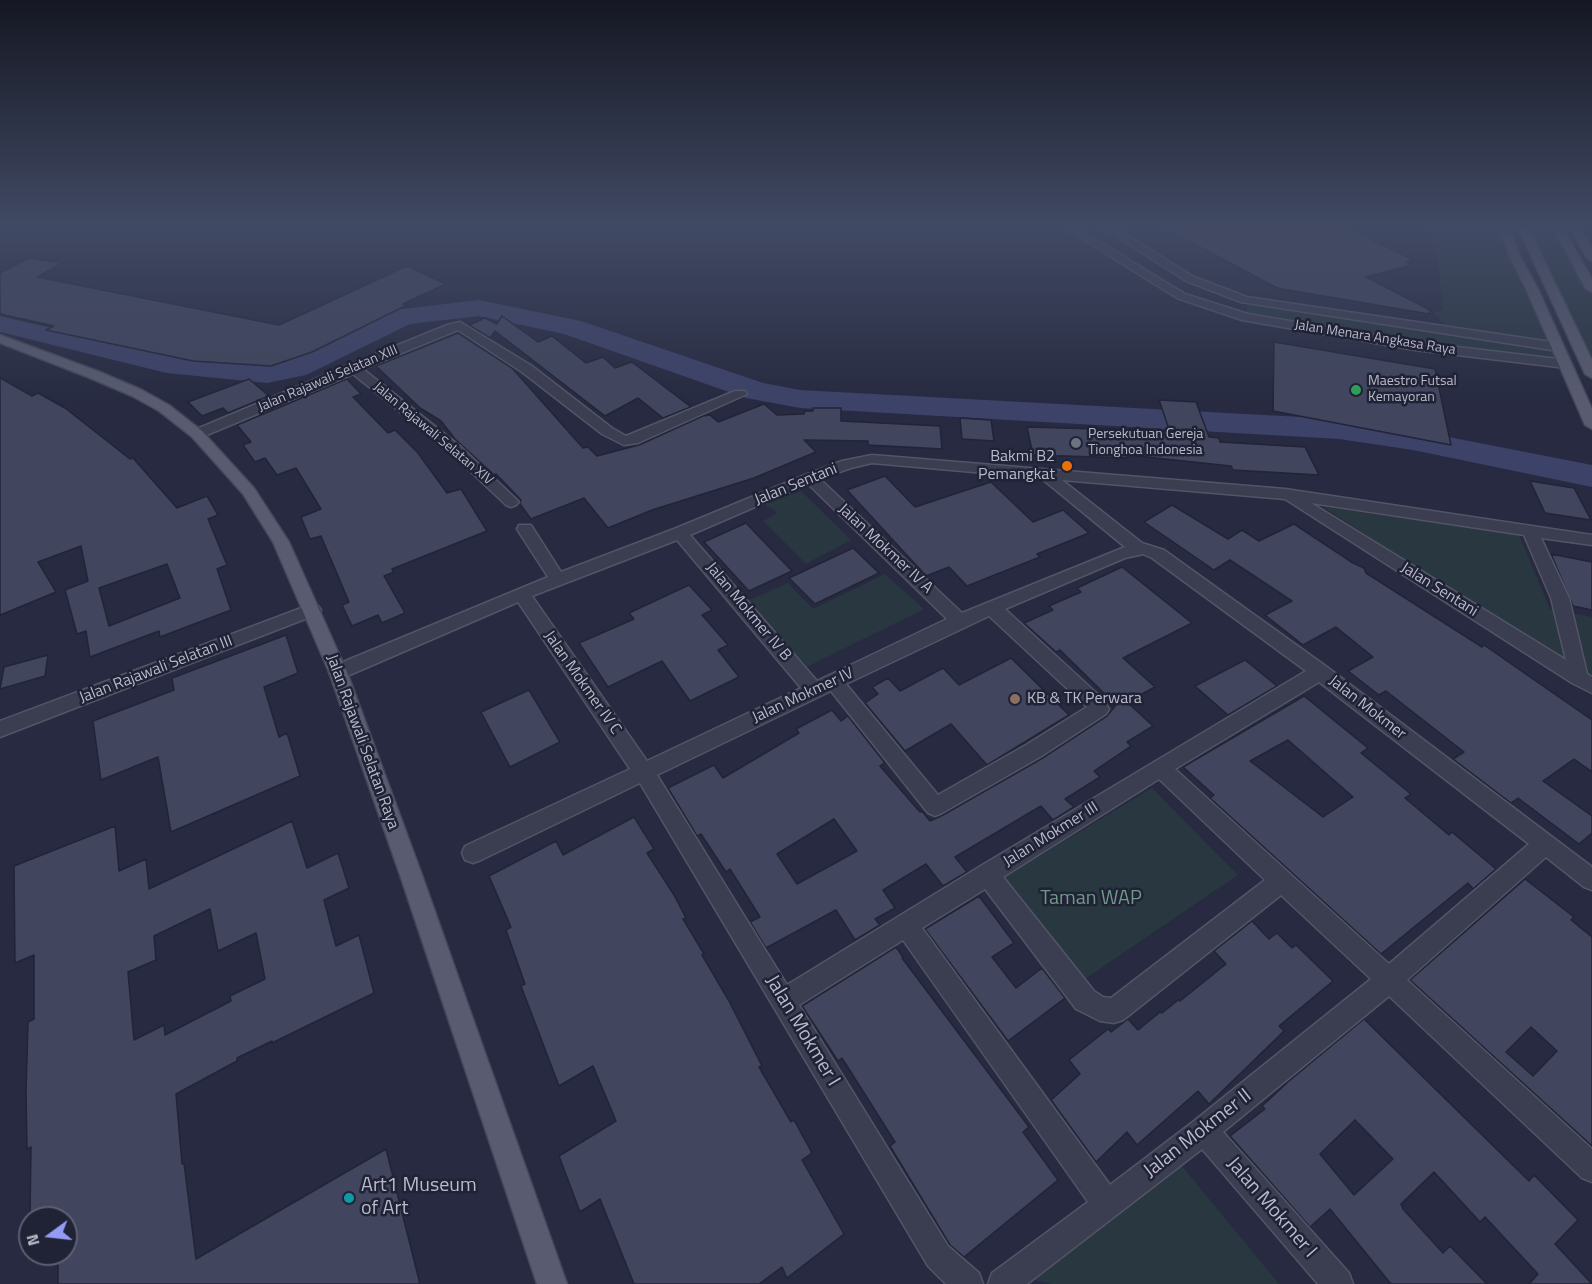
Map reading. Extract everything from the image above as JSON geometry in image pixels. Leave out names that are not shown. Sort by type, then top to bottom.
[{"type":"main road","points":[[1530,285],[1592,425]]},
{"type":"main road","points":[[1551,285],[1592,374]]},
{"type":"main road","points":[[1533,291],[1555,294]]},
{"type":"main road","name":"Jalan Rajawali Selatan Raya","points":[[0,339],[18,344],[137,393],[164,408],[197,434],[249,491],[281,542],[338,672],[552,1284]]},
{"type":"street","name":"Jalan Menara Angkasa Raya","points":[[1163,285],[1181,296],[1233,313],[1415,346],[1566,364]]},
{"type":"street","name":"Jalan Menara Angkasa Raya","points":[[1200,285],[1236,297],[1558,347]]},
{"type":"street","points":[[1181,296],[1200,285]]},
{"type":"street","points":[[1233,313],[1236,297]]},
{"type":"street","name":"Jalan Rajawali Selatan XIII","points":[[197,434],[460,326],[527,369],[607,432],[624,441],[633,440],[740,394]]},
{"type":"street","name":"Jalan Rajawali Selatan XIV","points":[[354,368],[456,450],[511,502]]},
{"type":"street","name":"Jalan Sentani","points":[[338,672],[521,594],[680,533],[810,478],[847,464],[872,459],[1286,494],[1592,540]]},
{"type":"street","name":"Jalan Mokmer","points":[[1044,473],[1137,548],[1158,554],[1320,672],[1592,880]]},
{"type":"street","name":"Jalan Mokmer IV A","points":[[810,478],[960,621]]},
{"type":"street","name":"Jalan Sentani","points":[[1286,494],[1585,682]]},
{"type":"street","points":[[525,529],[558,580]]},
{"type":"street","points":[[1529,529],[1560,598],[1585,682]]},
{"type":"street","name":"Jalan Mokmer IV B","points":[[680,533],[814,691]]},
{"type":"street","name":"Jalan Mokmer IV","points":[[473,853],[960,621],[1137,548]]},
{"type":"street","name":"Jalan Mokmer IV C","points":[[521,594],[643,771]]},
{"type":"street","points":[[834,682],[935,807],[1099,710],[1097,705],[991,607]]},
{"type":"street","name":"Jalan Rajawali Selatan III","points":[[0,729],[312,610]]},
{"type":"street","name":"Jalan Mokmer III","points":[[784,1001],[987,874],[1320,672]]},
{"type":"street","points":[[1160,768],[1592,1168]]},
{"type":"street","name":"Jalan Mokmer I","points":[[643,771],[938,1256],[968,1284]]},
{"type":"street","name":"Jalan Mokmer II","points":[[1002,1284],[1204,1131],[1390,980],[1544,845]]},
{"type":"street","points":[[987,874],[1085,1000],[1100,1009],[1114,1011],[1281,881]]},
{"type":"street","points":[[906,925],[1107,1205]]},
{"type":"street","name":"Jalan Mokmer I","points":[[1204,1131],[1338,1284]]},
{"type":"green space","points":[[1440,285],[1531,285],[1566,364],[1415,346],[1246,316],[1248,301],[1449,330],[1434,313],[1443,310]]},
{"type":"green space","points":[[1550,285],[1589,285],[1592,290],[1592,374]]},
{"type":"green space","points":[[801,491],[851,540],[806,564],[763,521],[776,514],[775,510],[763,504]]},
{"type":"green space","points":[[1323,507],[1519,535],[1550,609],[1592,617],[1592,681]]},
{"type":"green space","points":[[885,574],[924,609],[803,669],[749,600],[788,583],[813,609]]},
{"type":"green space","name":"Taman WAP","points":[[1152,788],[1238,875],[1076,985],[995,883]]},
{"type":"green space","points":[[1177,1160],[1279,1284],[1052,1284],[1029,1279]]},
{"type":"building","points":[[0,285],[77,285],[279,325],[366,285],[444,285],[312,352],[271,366],[193,361],[46,330],[54,326],[0,314]]},
{"type":"building","points":[[1271,285],[1381,285],[1430,310],[1429,314],[1277,288]]},
{"type":"building","points":[[502,316],[538,342],[552,336],[586,363],[603,357],[615,368],[632,362],[691,407],[663,418],[638,398],[605,416],[495,331],[490,338],[469,325],[485,318],[497,324]]},
{"type":"building","points":[[458,333],[512,368],[583,448],[588,447],[597,456],[639,445],[703,416],[710,415],[718,422],[764,404],[777,415],[804,414],[805,411],[813,411],[813,408],[841,408],[841,421],[940,426],[942,449],[868,445],[868,441],[804,440],[816,452],[754,478],[652,510],[608,528],[584,498],[531,519],[520,504],[521,500],[496,474],[494,475],[455,439],[441,421],[420,408],[376,366]]},
{"type":"building","name":"Maestro Futsal Kemayoran","points":[[1274,342],[1435,369],[1451,445],[1273,411]]},
{"type":"building","points":[[0,378],[32,396],[38,393],[65,408],[130,459],[133,458],[177,508],[207,496],[218,515],[208,519],[227,565],[217,569],[231,610],[160,637],[159,631],[90,657],[86,631],[77,634],[65,590],[88,581],[81,546],[38,562],[56,592],[0,615]],"holes":[[[167,564],[180,598],[109,626],[99,588]]]},
{"type":"building","points":[[249,379],[269,396],[228,413],[223,408],[202,416],[188,402]]},
{"type":"building","points":[[347,379],[361,394],[353,397],[388,433],[395,430],[418,453],[447,493],[461,489],[487,531],[392,569],[394,572],[384,576],[405,613],[382,623],[378,615],[352,626],[342,605],[349,602],[321,536],[310,539],[301,517],[321,509],[296,468],[277,475],[265,458],[255,462],[243,445],[251,442],[237,425]]},
{"type":"building","points":[[1159,400],[1196,402],[1209,437],[1219,438],[1220,442],[1305,447],[1319,475],[1233,470],[1231,466],[1127,455],[1128,458],[1033,455],[1027,427],[1133,430],[1133,428],[1170,432]]},
{"type":"building","points":[[960,418],[991,420],[994,441],[962,439]]},
{"type":"building","points":[[885,476],[915,507],[991,482],[1033,522],[1063,510],[1089,533],[1037,554],[1040,557],[967,586],[949,567],[926,576],[847,490]]},
{"type":"building","points":[[1530,481],[1574,488],[1591,520],[1545,513]]},
{"type":"building","points":[[1172,505],[1228,539],[1242,530],[1259,541],[1294,524],[1482,647],[1484,645],[1592,720],[1592,772],[1574,759],[1543,781],[1592,816],[1592,833],[1579,844],[1518,798],[1511,803],[1453,759],[1464,752],[1386,691],[1379,695],[1348,671],[1373,657],[1336,627],[1303,645],[1265,615],[1292,601],[1230,560],[1214,570],[1144,522]]},
{"type":"building","points":[[746,523],[792,571],[749,591],[704,542]]},
{"type":"building","points":[[853,548],[879,573],[815,604],[789,578]]},
{"type":"building","points":[[1551,554],[1592,562],[1592,610],[1573,606]]},
{"type":"building","points":[[1122,567],[1192,623],[1123,658],[1155,687],[1127,702],[1153,726],[1127,742],[1131,746],[1094,771],[1100,777],[1065,799],[1074,807],[1053,820],[1041,806],[955,857],[967,872],[943,886],[926,864],[883,890],[895,908],[875,919],[880,925],[855,940],[836,910],[766,948],[750,922],[760,917],[730,869],[726,872],[701,834],[697,836],[668,788],[714,765],[723,778],[799,733],[796,729],[832,710],[841,721],[848,716],[885,763],[880,766],[920,812],[922,811],[930,821],[943,815],[1041,759],[1107,716],[1116,705],[1060,650],[1056,652],[1024,623],[1053,610],[1049,606],[1081,592],[1077,588]],"holes":[[[834,819],[857,851],[797,884],[777,854]]]},
{"type":"building","points":[[689,585],[712,610],[702,615],[728,645],[718,650],[739,677],[690,701],[662,661],[608,687],[579,643],[634,619],[629,613]]},
{"type":"building","points":[[286,635],[298,673],[264,687],[279,737],[287,733],[300,776],[171,832],[158,757],[101,780],[93,721],[174,690],[172,678]]},
{"type":"building","points":[[48,655],[45,676],[0,689],[4,667]]},
{"type":"building","points":[[1011,658],[1069,715],[987,765],[951,724],[905,751],[865,703],[878,694],[872,687],[888,678],[900,691],[943,668],[959,685]]},
{"type":"building","points":[[1245,660],[1277,686],[1228,715],[1195,686]]},
{"type":"building","points":[[529,690],[560,742],[510,767],[481,712]]},
{"type":"building","points":[[1304,696],[1368,748],[1361,753],[1411,794],[1405,798],[1449,835],[1452,832],[1496,869],[1473,889],[1468,883],[1381,954],[1210,798],[1214,795],[1183,767]],"holes":[[[1288,740],[1353,797],[1323,817],[1250,761]]]},
{"type":"building","points":[[634,817],[654,849],[647,853],[674,895],[686,918],[683,919],[704,954],[702,955],[729,1001],[762,1066],[759,1067],[791,1122],[794,1120],[812,1153],[802,1160],[844,1234],[787,1278],[782,1267],[759,1284],[634,1284],[600,1199],[580,1212],[559,1156],[616,1121],[593,1066],[559,1086],[521,986],[525,984],[506,930],[511,927],[489,876],[556,841],[563,855]]},
{"type":"building","points":[[292,821],[307,868],[338,853],[349,888],[324,900],[336,946],[359,935],[374,993],[237,1058],[237,1061],[176,1094],[182,1164],[184,1163],[196,1259],[386,1149],[420,1284],[58,1284],[58,1266],[78,1266],[78,1206],[30,1206],[31,1147],[27,1149],[26,1092],[28,1022],[34,1019],[34,955],[15,963],[14,866],[115,826],[119,871],[146,859],[149,889]],"holes":[[[210,909],[218,951],[256,933],[265,979],[230,996],[231,1001],[165,1035],[164,1025],[134,1040],[128,972],[156,960],[154,936]]]},
{"type":"building","points":[[1525,879],[1574,917],[1571,920],[1592,937],[1592,1146],[1410,980]],"holes":[[[1531,1027],[1557,1051],[1533,1076],[1506,1052]]]},
{"type":"building","points":[[979,896],[1014,943],[992,957],[1016,988],[1042,968],[1065,998],[1008,1041],[925,929]]},
{"type":"building","points":[[1252,921],[1269,939],[1277,933],[1292,948],[1296,945],[1333,981],[1279,1026],[1284,1031],[1209,1104],[1198,1091],[1137,1145],[1127,1132],[1096,1162],[1051,1100],[1080,1074],[1069,1060],[1108,1029],[1111,1032],[1128,1019],[1138,1030],[1160,1012],[1162,1013],[1178,1000],[1180,1001],[1226,964],[1214,951]]},
{"type":"building","points":[[896,947],[1029,1127],[1023,1132],[1058,1180],[964,1257],[950,1245],[890,1146],[895,1142],[842,1058],[838,1061],[802,1006]]},
{"type":"building","points":[[1364,1019],[1529,1181],[1534,1175],[1578,1220],[1555,1244],[1592,1284],[1529,1284],[1538,1274],[1485,1217],[1480,1222],[1434,1172],[1401,1204],[1403,1209],[1443,1253],[1450,1246],[1487,1284],[1391,1284],[1330,1209],[1310,1227],[1230,1136],[1265,1109],[1262,1106]],"holes":[[[1355,1120],[1393,1159],[1354,1195],[1320,1154]]]},
{"type":"waterway","points":[[0,324],[167,364],[267,374],[295,369],[404,316],[479,308],[571,327],[757,391],[800,399],[1339,429],[1413,440],[1592,476]]},
{"type":"place","name":"Maestro Futsal Kemayoran","points":[[1356,390]]},
{"type":"place","name":"Persekutuan Gereja Tionghoa Indonesia","points":[[1076,443]]},
{"type":"place","name":"Bakmi B2 Pemangkat","points":[[1067,466]]},
{"type":"place","name":"KB & TK Perwara","points":[[1015,699]]},
{"type":"place","name":"Art1 Museum of Art","points":[[349,1198]]}]
